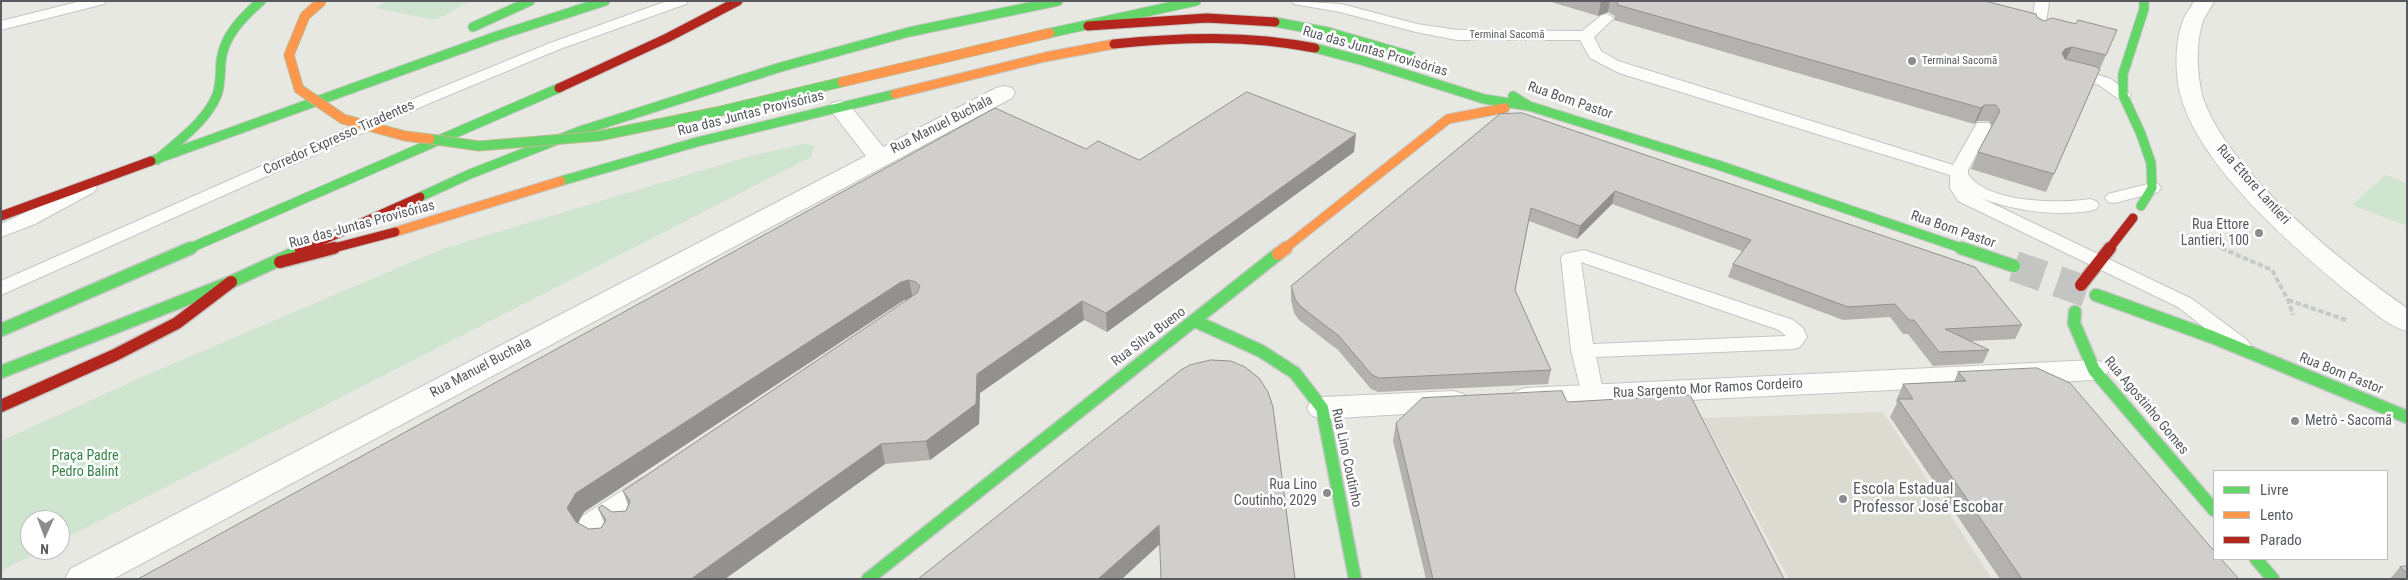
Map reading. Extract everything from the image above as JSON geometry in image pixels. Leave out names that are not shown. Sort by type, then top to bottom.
[{"type":"main road","points":[[157,160],[207,112],[216,97],[222,70],[221,59],[230,36],[240,21],[261,1]]},
{"type":"main road","points":[[322,1],[305,16],[289,55],[299,89],[343,119],[404,136],[479,146],[599,136],[716,112],[1050,33],[1193,2]]},
{"type":"main road","points":[[461,32],[530,1]]},
{"type":"main road","points":[[1,216],[497,36],[605,1]]},
{"type":"main road","points":[[1,330],[610,65],[738,1]]},
{"type":"main road","points":[[276,262],[470,174],[580,131],[665,102],[781,67],[909,32],[1058,1]]},
{"type":"main road","points":[[2141,206],[2152,188],[2151,163],[2141,134],[2123,95],[2123,74],[2144,5]]},
{"type":"main road","points":[[1077,28],[1175,19],[1252,19],[1320,30],[1371,43],[1424,60]]},
{"type":"main road","name":"Rua das Juntas Provisórias","points":[[1,372],[231,282],[276,262],[347,246],[428,224],[678,147],[1051,56],[1126,42],[1161,39],[1251,39],[1300,45],[1355,58],[1481,98],[1529,106]]},
{"type":"main road","points":[[233,131],[406,56]]},
{"type":"main road","points":[[1426,80],[1441,102],[1448,119]]},
{"type":"main road","name":"Rua Bom Pastor","points":[[1498,88],[1529,106],[1721,166],[2014,266]]},
{"type":"main road","name":"Rua Silva Bueno","points":[[868,579],[1196,321],[1448,119],[1491,110],[1529,106]]},
{"type":"main road","points":[[2081,285],[2133,218]]},
{"type":"main road","points":[[1,406],[115,355],[177,323],[231,282]]},
{"type":"main road","name":"Rua Bom Pastor","points":[[2096,295],[2252,354],[2407,417]]},
{"type":"main road","name":"Rua Agostinho Gomes","points":[[2075,312],[2074,323],[2094,370],[2213,509]]},
{"type":"main road","name":"Rua Lino Coutinho","points":[[1196,321],[1261,352],[1295,373],[1322,408],[1355,579]]},
{"type":"main road","points":[[2257,560],[2273,579]]},
{"type":"street","name":"Rua Ettore Lantieri","points":[[2204,1],[2193,22],[2188,54],[2193,101],[2205,128],[2226,158],[2296,232],[2356,285],[2407,322]]},
{"type":"street","name":"Rua Manuel Buchala","points":[[82,579],[879,157],[1004,93]]},
{"type":"street","name":"Rua Manuel Buchala","points":[[840,108],[879,157]]},
{"type":"street","name":"Rua Sargento Mor Ramos Cordeiro","points":[[1322,408],[2094,370]]},
{"type":"lane","name":"Corredor Expresso Tiradentes","points":[[1,288],[424,100],[554,46],[681,1]]},
{"type":"lane","points":[[1193,2],[1207,1]]},
{"type":"lane","name":"Terminal Sacomã","points":[[1299,1],[1341,8],[1416,28],[1457,34],[1586,36]]},
{"type":"lane","points":[[2038,32],[2042,1]]},
{"type":"lane","points":[[1,26],[90,3]]},
{"type":"lane","points":[[1607,18],[1586,36],[1589,48],[1603,60],[1626,70],[1958,172],[1968,186],[1994,197],[2029,206],[2071,208],[2090,205]]},
{"type":"lane","points":[[2064,70],[2092,76],[2123,95]]},
{"type":"lane","points":[[1983,127],[1958,172],[1958,188],[1964,197],[2098,263],[2185,303],[2252,354]]},
{"type":"lane","points":[[1,231],[28,220],[110,177]]},
{"type":"lane","points":[[2114,198],[2152,188]]},
{"type":"lane","points":[[1582,350],[1606,351],[1793,342],[1798,337],[1786,325],[1584,256],[1576,255],[1571,258],[1582,350],[1593,395]]},
{"type":"lane","points":[[600,539],[589,527],[590,524],[619,515],[661,475]]},
{"type":"path","points":[[2205,241],[2272,270],[2288,300],[2293,315]]},
{"type":"shaded area","name":"Escola Estadual Professor José Escobar","points":[[1883,412],[1992,579],[1789,579],[1703,418]]},
{"type":"green space","points":[[388,1],[470,1],[436,20],[375,8]]},
{"type":"green space","name":"Praça Padre Pedro Balint","points":[[803,144],[815,146],[811,157],[70,536],[70,510],[20,510],[20,560],[22,560],[1,571],[1,441],[149,374],[442,249],[750,156]]},
{"type":"green space","points":[[2385,175],[2407,183],[2407,226],[2352,205]]},
{"type":"building","name":"Terminal Sacomã","points":[[1618,1],[1985,1],[2036,14],[2037,17],[2044,21],[2052,18],[2076,24],[2078,20],[2117,30],[2106,55],[2072,47],[2065,49],[2062,53],[2065,59],[2100,69],[2054,174],[1978,152],[2000,111],[1996,105],[1984,105],[1981,108],[1618,5]]},
{"type":"building","points":[[1247,92],[1356,134],[1106,313],[1082,301],[977,374],[976,404],[926,441],[881,444],[691,579],[138,579],[995,108],[1086,149],[1098,141],[1139,160]],"holes":[[[909,280],[916,282],[920,286],[917,293],[623,491],[630,501],[626,511],[612,512],[602,505],[598,508],[606,520],[601,528],[589,529],[576,522],[567,508],[576,493],[901,282]]]},
{"type":"building","points":[[1522,113],[1975,267],[2022,325],[1945,329],[1989,350],[1939,352],[1914,320],[1909,320],[1895,304],[1848,307],[1733,264],[1751,240],[1615,191],[1580,226],[1531,208],[1515,290],[1551,370],[1379,378],[1372,375],[1339,336],[1300,306],[1295,299],[1291,286],[1500,114]]},
{"type":"building","points":[[1211,360],[1231,361],[1245,367],[1259,378],[1268,392],[1273,407],[1295,579],[1161,579],[1159,525],[1098,579],[918,579],[1181,370],[1190,365]]},
{"type":"building","points":[[2037,368],[2070,383],[2213,550],[2213,560],[2222,560],[2239,579],[2022,579],[1898,399],[1913,399],[1903,384],[1966,381],[1958,372]]},
{"type":"building","points":[[1562,391],[1567,402],[1690,395],[1784,579],[1433,579],[1396,423],[1422,398]]},
{"type":"building","points":[[2407,566],[2407,573],[2400,567]]},
{"type":"tunnel","points":[[2014,266],[2096,295]]},
{"type":"traffic: fast","points":[[157,160],[190,130],[212,105],[218,91],[221,60],[226,42],[235,27],[261,1]]},
{"type":"traffic: fast","points":[[473,27],[530,1]]},
{"type":"traffic: fast","points":[[151,161],[497,36],[605,1]]},
{"type":"traffic: fast","points":[[420,197],[470,174],[580,131],[781,67],[909,32],[1058,1]]},
{"type":"traffic: fast","points":[[1050,33],[1196,1]]},
{"type":"traffic: fast","points":[[2141,206],[2152,188],[2151,163],[2141,134],[2123,95],[2123,74],[2144,9],[2144,1]]},
{"type":"traffic: fast","points":[[1275,22],[1328,32],[1411,56]]},
{"type":"traffic: fast","points":[[1315,48],[1364,61],[1484,99],[1529,106]]},
{"type":"traffic: fast","points":[[430,139],[479,146],[599,136],[716,112],[842,82]]},
{"type":"traffic: fast","points":[[1,330],[559,88]]},
{"type":"traffic: fast","points":[[561,181],[697,142],[895,94]]},
{"type":"traffic: fast","points":[[1513,96],[1529,106],[1721,166],[2014,266]]},
{"type":"traffic: fast","points":[[1,372],[231,282],[301,250]]},
{"type":"traffic: fast","points":[[868,579],[1278,254]]},
{"type":"traffic: fast","points":[[2096,295],[2212,337],[2407,417]]},
{"type":"traffic: fast","points":[[2075,312],[2074,323],[2094,370],[2213,509]]},
{"type":"traffic: fast","points":[[1195,321],[1261,351],[1295,373],[1322,408],[1355,579]]},
{"type":"traffic: fast","points":[[2257,560],[2273,579]]},
{"type":"traffic: slow","points":[[322,1],[305,16],[289,55],[299,89],[343,119],[405,136],[430,139]]},
{"type":"traffic: slow","points":[[842,82],[1050,33]]},
{"type":"traffic: slow","points":[[895,94],[1045,57],[1114,44]]},
{"type":"traffic: slow","points":[[1278,254],[1448,119],[1505,108]]},
{"type":"traffic: slow","points":[[395,232],[561,181]]},
{"type":"traffic: jam","points":[[559,88],[667,38],[738,1]]},
{"type":"traffic: jam","points":[[1088,26],[1207,18],[1275,22]]},
{"type":"traffic: jam","points":[[1114,44],[1164,39],[1215,37],[1265,40],[1315,48]]},
{"type":"traffic: jam","points":[[1,216],[151,161]]},
{"type":"traffic: jam","points":[[301,250],[420,197]]},
{"type":"traffic: jam","points":[[2081,285],[2133,218]]},
{"type":"traffic: jam","points":[[280,262],[395,232]]},
{"type":"traffic: jam","points":[[1,406],[115,355],[177,323],[231,282]]},
{"type":"place","name":"Terminal Sacomã","points":[[1912,61]]},
{"type":"place","name":"Rua Ettore Lantieri, 100","points":[[2259,233]]},
{"type":"place","name":"Metrô - Sacomã","points":[[2295,421]]},
{"type":"place","name":"Rua Lino Coutinho, 2029","points":[[1327,493]]},
{"type":"place","name":"Escola Estadual Professor José Escobar","points":[[1843,499]]}]
